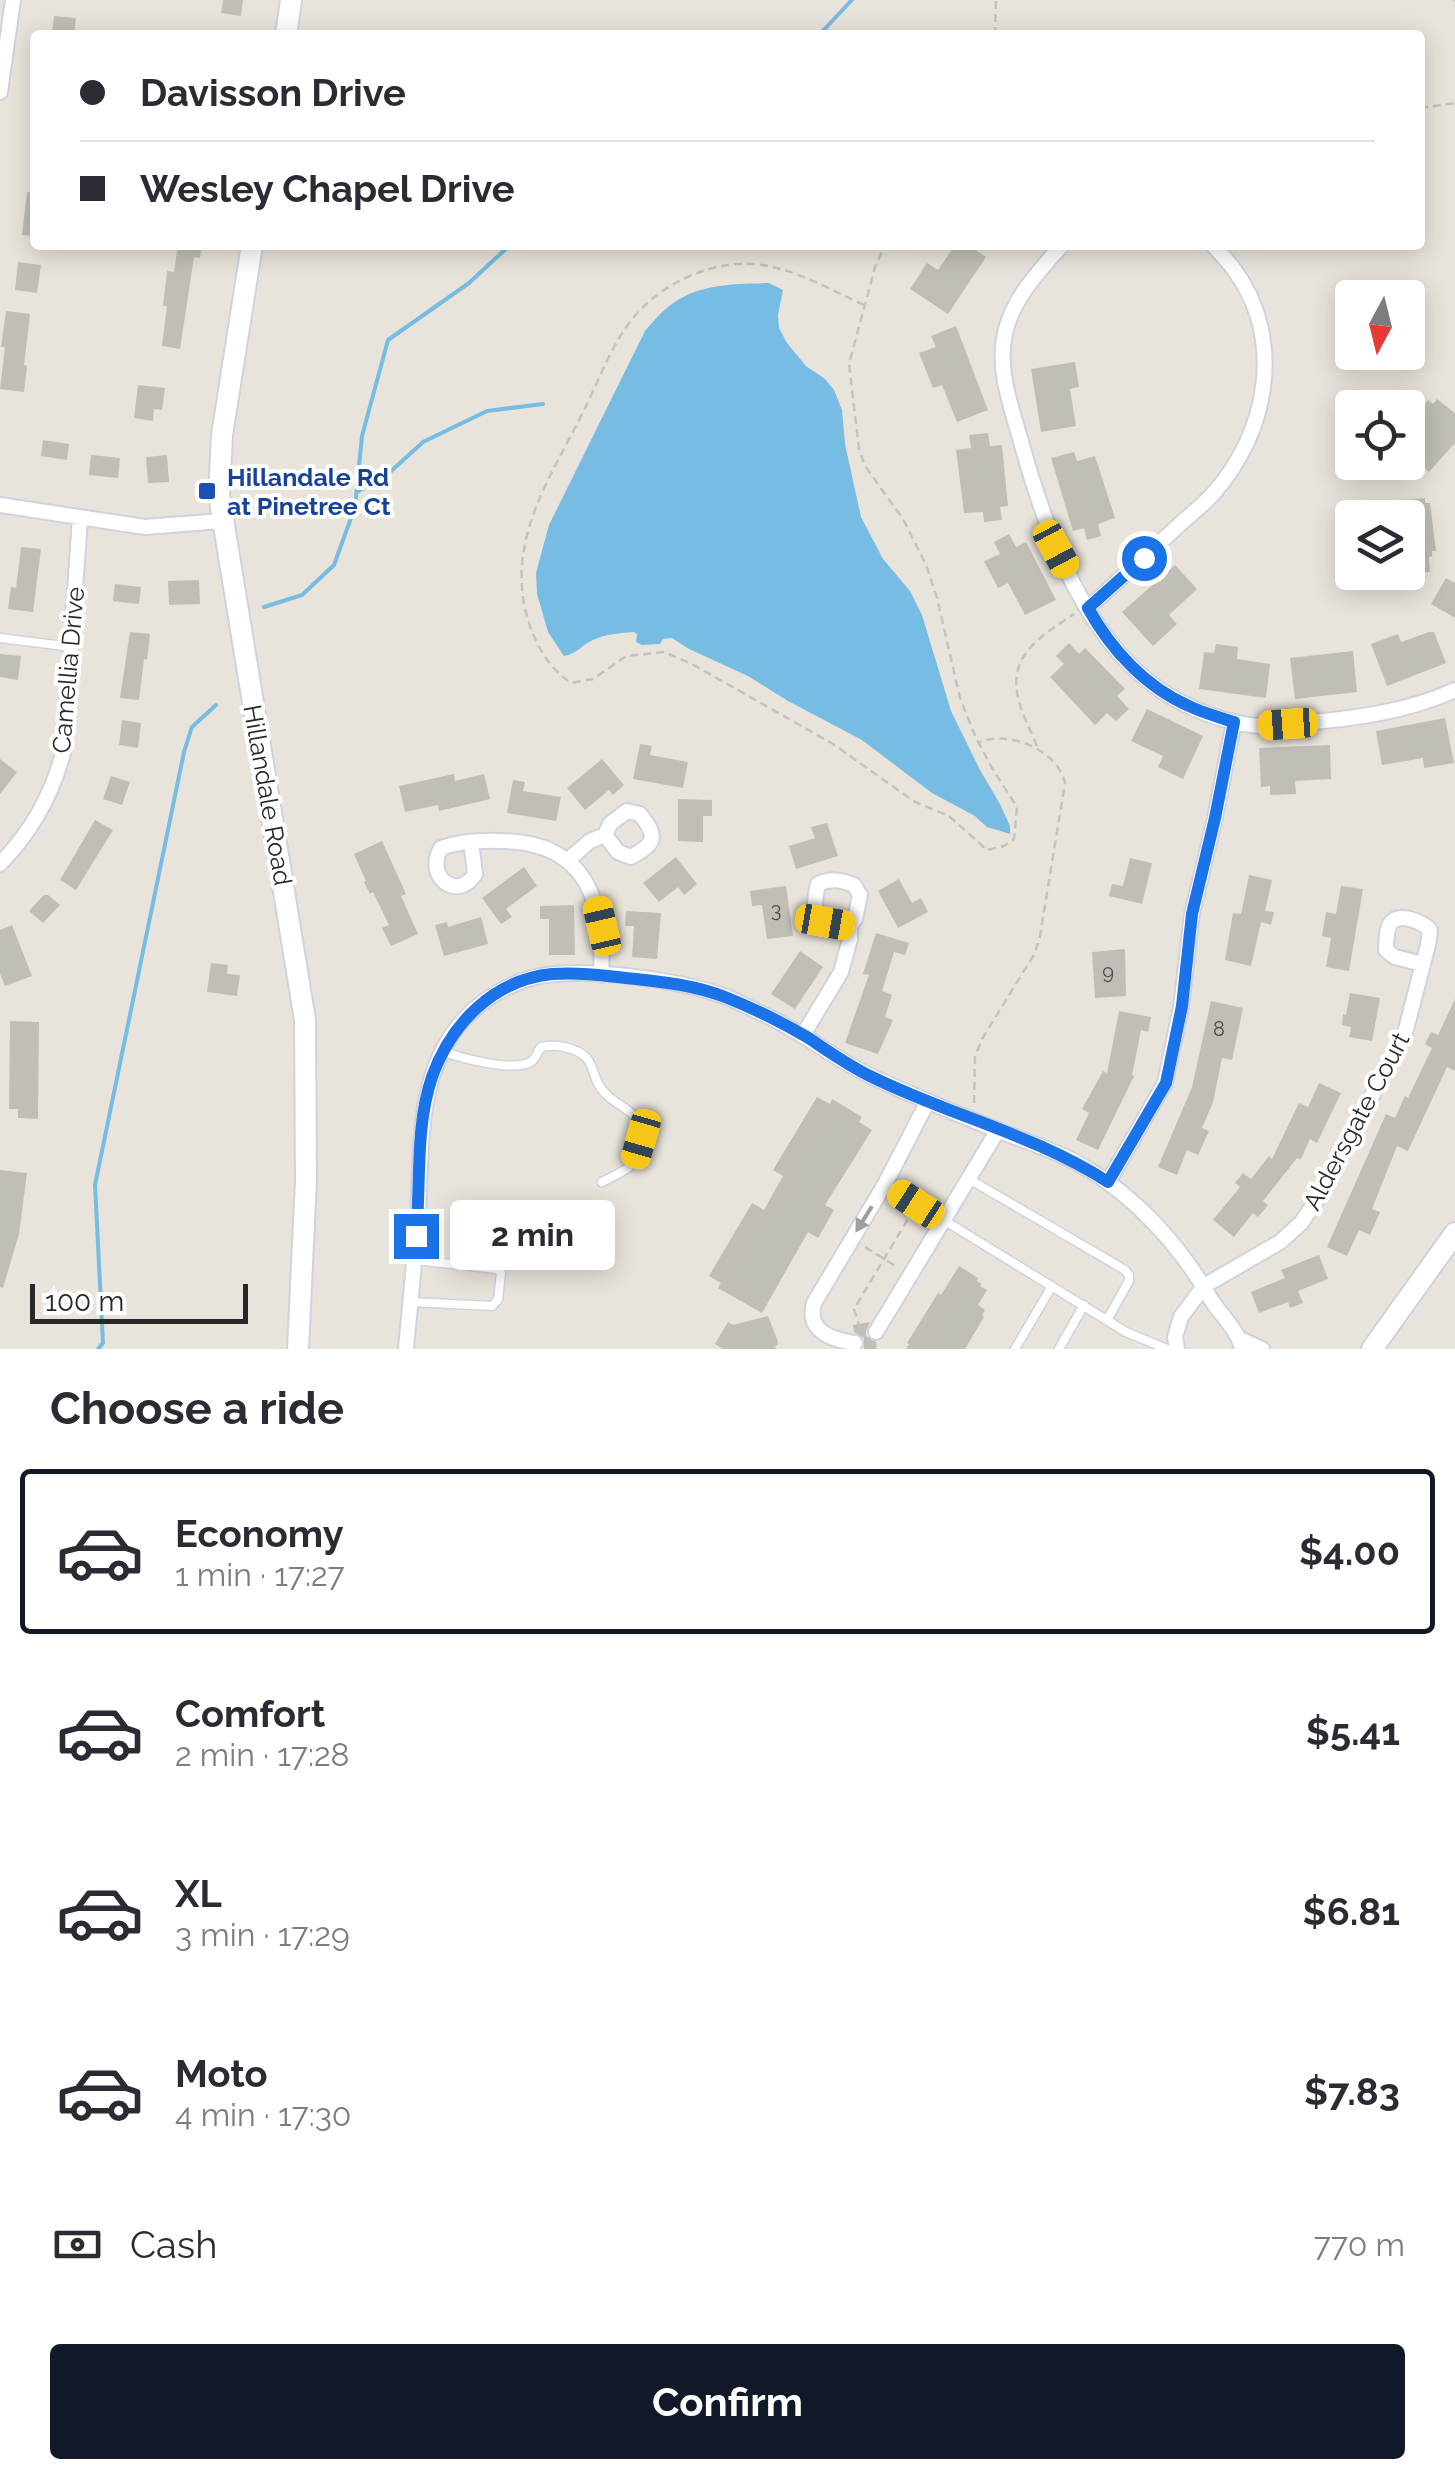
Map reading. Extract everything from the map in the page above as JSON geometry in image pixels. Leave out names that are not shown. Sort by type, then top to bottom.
[{"type":"street","points":[[0,92],[13,0]]},
{"type":"street","points":[[287,30],[291,0]]},
{"type":"street","name":"Hillandale Road","points":[[251,250],[218,468],[222,521],[305,1020],[306,1165],[298,1349]]},
{"type":"street","points":[[1058,250],[1011,314],[1005,334],[1004,383],[1045,522],[1109,642],[1171,697],[1234,722],[1261,726],[1364,716],[1432,700],[1455,690]]},
{"type":"street","points":[[1088,608],[1214,493],[1255,425],[1264,383],[1260,322],[1234,268],[1218,250]]},
{"type":"street","points":[[0,505],[145,527],[222,521]]},
{"type":"street","name":"Camellia Drive","points":[[0,864],[33,825],[58,774],[68,722],[80,518]]},
{"type":"street","points":[[1108,1182],[1166,1083],[1182,1006],[1192,914],[1234,722]]},
{"type":"street","points":[[568,860],[590,841],[605,835]]},
{"type":"street","points":[[471,842],[517,841],[538,845],[568,860],[596,901],[602,926],[601,975]]},
{"type":"street","points":[[804,1035],[841,972],[850,926]]},
{"type":"street","name":"Aldersgate Court","points":[[1204,1286],[1280,1242],[1311,1209],[1405,1034],[1422,964]]},
{"type":"street","points":[[406,1349],[422,1130],[430,1082],[442,1051],[458,1026],[477,1008],[510,986],[550,974],[663,982],[723,996],[804,1035],[848,1064],[927,1103],[1054,1152],[1108,1182],[1158,1225],[1204,1286],[1240,1344],[1262,1349]]},
{"type":"street","points":[[927,1103],[885,1184],[814,1303],[811,1312],[825,1336],[864,1335],[910,1276],[998,1130]]},
{"type":"street","points":[[1372,1349],[1455,1233]]},
{"type":"street","points":[[1177,1349],[1175,1336],[1180,1318],[1204,1286]]},
{"type":"lane","points":[[0,638],[72,647]]},
{"type":"lane","points":[[442,1051],[485,1063],[519,1065],[532,1061],[541,1047],[551,1044],[582,1052],[598,1084],[638,1122],[641,1139],[635,1160],[626,1170],[602,1182]]},
{"type":"lane","points":[[970,1178],[1129,1275],[1108,1320]]},
{"type":"lane","points":[[885,1184],[1126,1332],[1167,1349]]},
{"type":"lane","points":[[410,1302],[492,1306],[498,1300],[500,1286],[501,1274],[497,1269],[414,1260]]},
{"type":"lane","points":[[1015,1349],[1052,1286]]},
{"type":"lane","points":[[1060,1349],[1084,1305]]},
{"type":"path","points":[[994,30],[996,0]]},
{"type":"path","points":[[1425,107],[1455,103]]},
{"type":"path","points":[[864,305],[793,272],[764,265],[730,264],[701,271],[668,287],[638,312],[610,357],[538,502],[520,561],[526,616],[538,649],[559,675],[571,683],[593,678],[626,656],[664,652],[834,744],[916,802],[949,816],[987,850],[995,850],[1014,839],[1017,808],[992,768],[960,698],[926,565],[903,518],[861,459],[849,364],[874,267],[882,250]]},
{"type":"path","points":[[1037,748],[1016,688],[1018,666],[1024,654],[1046,633],[1088,608]]},
{"type":"path","points":[[974,1103],[975,1057],[982,1039],[1035,953],[1040,936],[1064,783],[1057,763],[1037,748],[990,738],[979,742]]},
{"type":"path","points":[[864,1335],[854,1309],[912,1213]]},
{"type":"path","points":[[851,1239],[910,1276]]},
{"type":"water","points":[[769,283],[783,290],[778,315],[779,328],[787,343],[834,390],[842,410],[861,517],[883,559],[910,591],[922,615],[951,711],[1000,804],[1010,834],[987,827],[975,816],[932,793],[862,740],[672,638],[663,639],[660,644],[642,645],[636,642],[634,632],[613,634],[564,656],[548,632],[537,594],[536,573],[549,525],[645,331],[668,307],[691,293],[716,286]]},
{"type":"building","points":[[223,0],[243,0],[241,16],[221,13]]},
{"type":"building","points":[[54,16],[76,18],[75,30],[53,30]]},
{"type":"building","points":[[27,192],[30,192],[30,236],[22,235]]},
{"type":"building","points":[[177,250],[201,250],[200,258],[194,257],[180,349],[162,346],[167,271],[174,272]]},
{"type":"building","points":[[952,250],[976,250],[986,257],[948,314],[910,289],[927,263],[938,270]]},
{"type":"building","points":[[18,262],[41,265],[37,293],[15,290]]},
{"type":"building","points":[[6,311],[30,314],[24,392],[0,389]]},
{"type":"building","points":[[956,326],[988,410],[957,422],[942,385],[933,388],[919,353],[936,347],[931,336]]},
{"type":"building","points":[[1075,362],[1079,387],[1070,389],[1076,426],[1041,432],[1031,369]]},
{"type":"building","points":[[138,385],[165,388],[162,410],[154,409],[153,421],[134,418]]},
{"type":"building","points":[[1437,399],[1455,413],[1455,443],[1429,472],[1425,469],[1425,404],[1428,400],[1433,404]]},
{"type":"building","points":[[988,433],[990,446],[1002,445],[1008,506],[1000,507],[1002,520],[984,522],[983,512],[964,513],[956,450],[971,448],[969,435]]},
{"type":"building","points":[[43,440],[69,444],[67,460],[41,456]]},
{"type":"building","points":[[1074,452],[1077,461],[1095,456],[1115,518],[1098,524],[1101,536],[1087,540],[1084,528],[1073,531],[1051,458]]},
{"type":"building","points":[[91,455],[120,458],[118,478],[89,475]]},
{"type":"building","points":[[167,455],[169,482],[148,483],[146,457]]},
{"type":"building","points":[[1425,503],[1430,503],[1436,551],[1429,557],[1430,572],[1425,573]]},
{"type":"building","points":[[1009,534],[1016,547],[1026,542],[1056,600],[1025,615],[1008,583],[998,588],[984,561],[1000,554],[994,542]]},
{"type":"building","points":[[21,547],[41,549],[33,612],[8,609],[11,587],[16,588]]},
{"type":"building","points":[[1175,565],[1197,589],[1169,615],[1177,624],[1153,646],[1122,612]]},
{"type":"building","points":[[1446,578],[1455,583],[1455,618],[1431,604]]},
{"type":"building","points":[[199,580],[200,604],[169,605],[168,581]]},
{"type":"building","points":[[115,584],[141,587],[139,604],[113,601]]},
{"type":"building","points":[[130,632],[150,634],[139,700],[120,698]]},
{"type":"building","points":[[1434,632],[1446,663],[1387,686],[1371,644],[1398,634],[1401,642]]},
{"type":"building","points":[[1069,643],[1079,654],[1085,648],[1125,689],[1117,696],[1129,709],[1116,721],[1107,713],[1095,725],[1050,677],[1064,664],[1056,656]]},
{"type":"building","points":[[1216,644],[1238,647],[1237,659],[1270,664],[1266,698],[1199,689],[1204,652],[1214,653]]},
{"type":"building","points":[[1353,651],[1357,692],[1295,699],[1290,658]]},
{"type":"building","points":[[0,654],[21,656],[18,680],[0,677]]},
{"type":"building","points":[[1147,709],[1203,736],[1183,779],[1158,767],[1163,756],[1131,741]]},
{"type":"building","points":[[1445,718],[1454,763],[1424,768],[1423,758],[1382,765],[1376,731]]},
{"type":"building","points":[[122,720],[141,723],[138,748],[119,745]]},
{"type":"building","points":[[640,744],[652,746],[650,755],[688,762],[683,788],[633,779]]},
{"type":"building","points":[[1330,745],[1331,779],[1295,781],[1296,794],[1270,795],[1270,786],[1261,787],[1259,748]]},
{"type":"building","points":[[0,759],[17,772],[0,794]]},
{"type":"building","points":[[602,759],[624,785],[613,795],[609,790],[585,810],[567,788]]},
{"type":"building","points":[[454,774],[455,781],[484,774],[490,799],[439,811],[438,805],[405,812],[399,786]]},
{"type":"building","points":[[111,776],[130,782],[122,805],[103,799]]},
{"type":"building","points":[[513,780],[525,782],[523,791],[561,797],[556,821],[507,813]]},
{"type":"building","points":[[678,799],[712,800],[712,816],[703,816],[703,842],[678,841]]},
{"type":"building","points":[[95,820],[113,830],[76,890],[60,880]]},
{"type":"building","points":[[827,823],[838,856],[796,869],[789,846],[815,838],[811,827]]},
{"type":"building","points":[[382,841],[406,894],[401,896],[418,934],[391,946],[382,928],[389,925],[364,882],[354,854]]},
{"type":"building","points":[[676,857],[697,884],[684,895],[678,887],[659,902],[643,883]]},
{"type":"building","points":[[1130,858],[1152,863],[1142,904],[1109,896],[1112,884],[1123,886]]},
{"type":"building","points":[[524,867],[537,886],[506,909],[512,917],[501,924],[482,898]]},
{"type":"building","points":[[1249,875],[1272,880],[1265,911],[1274,912],[1271,925],[1261,922],[1251,966],[1225,960],[1233,913],[1241,914]]},
{"type":"building","points":[[899,879],[912,903],[921,898],[928,912],[898,928],[878,891]]},
{"type":"building","points":[[786,886],[793,936],[767,939],[762,905],[752,906],[750,891]]},
{"type":"building","points":[[1341,886],[1363,889],[1349,971],[1326,967],[1331,938],[1322,936],[1326,912],[1336,914]]},
{"type":"building","points":[[44,895],[60,905],[43,923],[29,911]]},
{"type":"building","points":[[574,905],[575,955],[549,955],[549,919],[540,919],[540,906]]},
{"type":"building","points":[[626,911],[661,913],[657,959],[632,957],[634,926],[625,926]]},
{"type":"building","points":[[481,917],[488,944],[444,956],[435,925],[447,922],[448,927]]},
{"type":"building","points":[[12,925],[32,976],[5,986],[0,974],[0,930]]},
{"type":"building","points":[[876,933],[909,943],[905,955],[894,952],[882,991],[892,995],[885,1017],[893,1020],[878,1054],[845,1043],[869,975],[863,974]]},
{"type":"building","points":[[1125,949],[1126,996],[1095,998],[1092,952]]},
{"type":"building","points":[[800,951],[823,967],[795,1009],[771,994]]},
{"type":"building","points":[[211,963],[228,965],[227,974],[240,975],[237,996],[207,992]]},
{"type":"building","points":[[1350,993],[1380,998],[1372,1041],[1349,1037],[1351,1027],[1342,1025]]},
{"type":"building","points":[[1455,999],[1455,1071],[1447,1067],[1408,1151],[1397,1146],[1372,1209],[1380,1212],[1370,1235],[1359,1230],[1347,1256],[1327,1247],[1386,1114],[1395,1118],[1405,1096],[1408,1098],[1432,1048],[1425,1044],[1431,1032],[1438,1035]]},
{"type":"building","points":[[1211,1001],[1243,1008],[1232,1060],[1222,1058],[1213,1102],[1202,1128],[1209,1131],[1198,1155],[1187,1150],[1177,1175],[1158,1167],[1192,1087]]},
{"type":"building","points":[[1119,1011],[1151,1017],[1148,1032],[1141,1030],[1134,1076],[1098,1150],[1076,1140],[1089,1113],[1082,1109],[1103,1071],[1107,1073]]},
{"type":"building","points":[[10,1021],[39,1022],[38,1119],[18,1118],[18,1109],[9,1109]]},
{"type":"building","points":[[1319,1083],[1341,1093],[1317,1143],[1310,1139],[1301,1159],[1297,1158],[1263,1201],[1268,1205],[1258,1217],[1253,1213],[1234,1237],[1213,1220],[1240,1187],[1235,1183],[1243,1173],[1251,1179],[1269,1156],[1272,1159],[1299,1103],[1308,1107]]},
{"type":"building","points":[[817,1097],[830,1104],[832,1099],[862,1117],[859,1122],[872,1130],[825,1205],[834,1210],[818,1238],[808,1232],[762,1313],[718,1288],[721,1283],[709,1276],[752,1203],[764,1210],[783,1176],[773,1170]]},
{"type":"building","points":[[0,1170],[27,1173],[19,1234],[3,1288],[0,1287]]},
{"type":"building","points":[[1319,1255],[1328,1279],[1298,1291],[1303,1303],[1290,1308],[1288,1302],[1259,1313],[1251,1292],[1285,1278],[1281,1270]]},
{"type":"building","points":[[959,1266],[978,1278],[980,1286],[987,1290],[978,1305],[985,1310],[984,1317],[965,1349],[906,1349],[938,1293],[941,1295]]},
{"type":"building","points":[[768,1316],[777,1339],[776,1349],[723,1349],[715,1344],[728,1322],[733,1325]]},
{"type":"building","points":[[870,1322],[866,1336],[876,1342],[877,1349],[864,1349],[864,1338],[854,1332],[853,1325]]},
{"type":"waterway","points":[[824,30],[852,0]]},
{"type":"waterway","points":[[264,607],[302,595],[334,565],[355,507],[362,436],[388,340],[469,283],[505,250]]},
{"type":"waterway","points":[[357,492],[388,474],[423,442],[487,411],[543,404]]},
{"type":"waterway","points":[[98,1349],[103,1343],[95,1185],[184,752],[192,727],[216,705]]},
{"type":"place","name":"Hillandale Rd at Pinetree Ct","points":[[207,491]]},
{"type":"route","points":[[416,1236],[422,1130],[430,1082],[442,1051],[458,1026],[497,993],[523,980],[550,974],[663,982],[723,996],[804,1035],[872,1077],[927,1103],[1054,1152],[1108,1182],[1166,1083],[1182,1006],[1192,914],[1234,722],[1171,697],[1109,642],[1088,608],[1144,558]]}]
